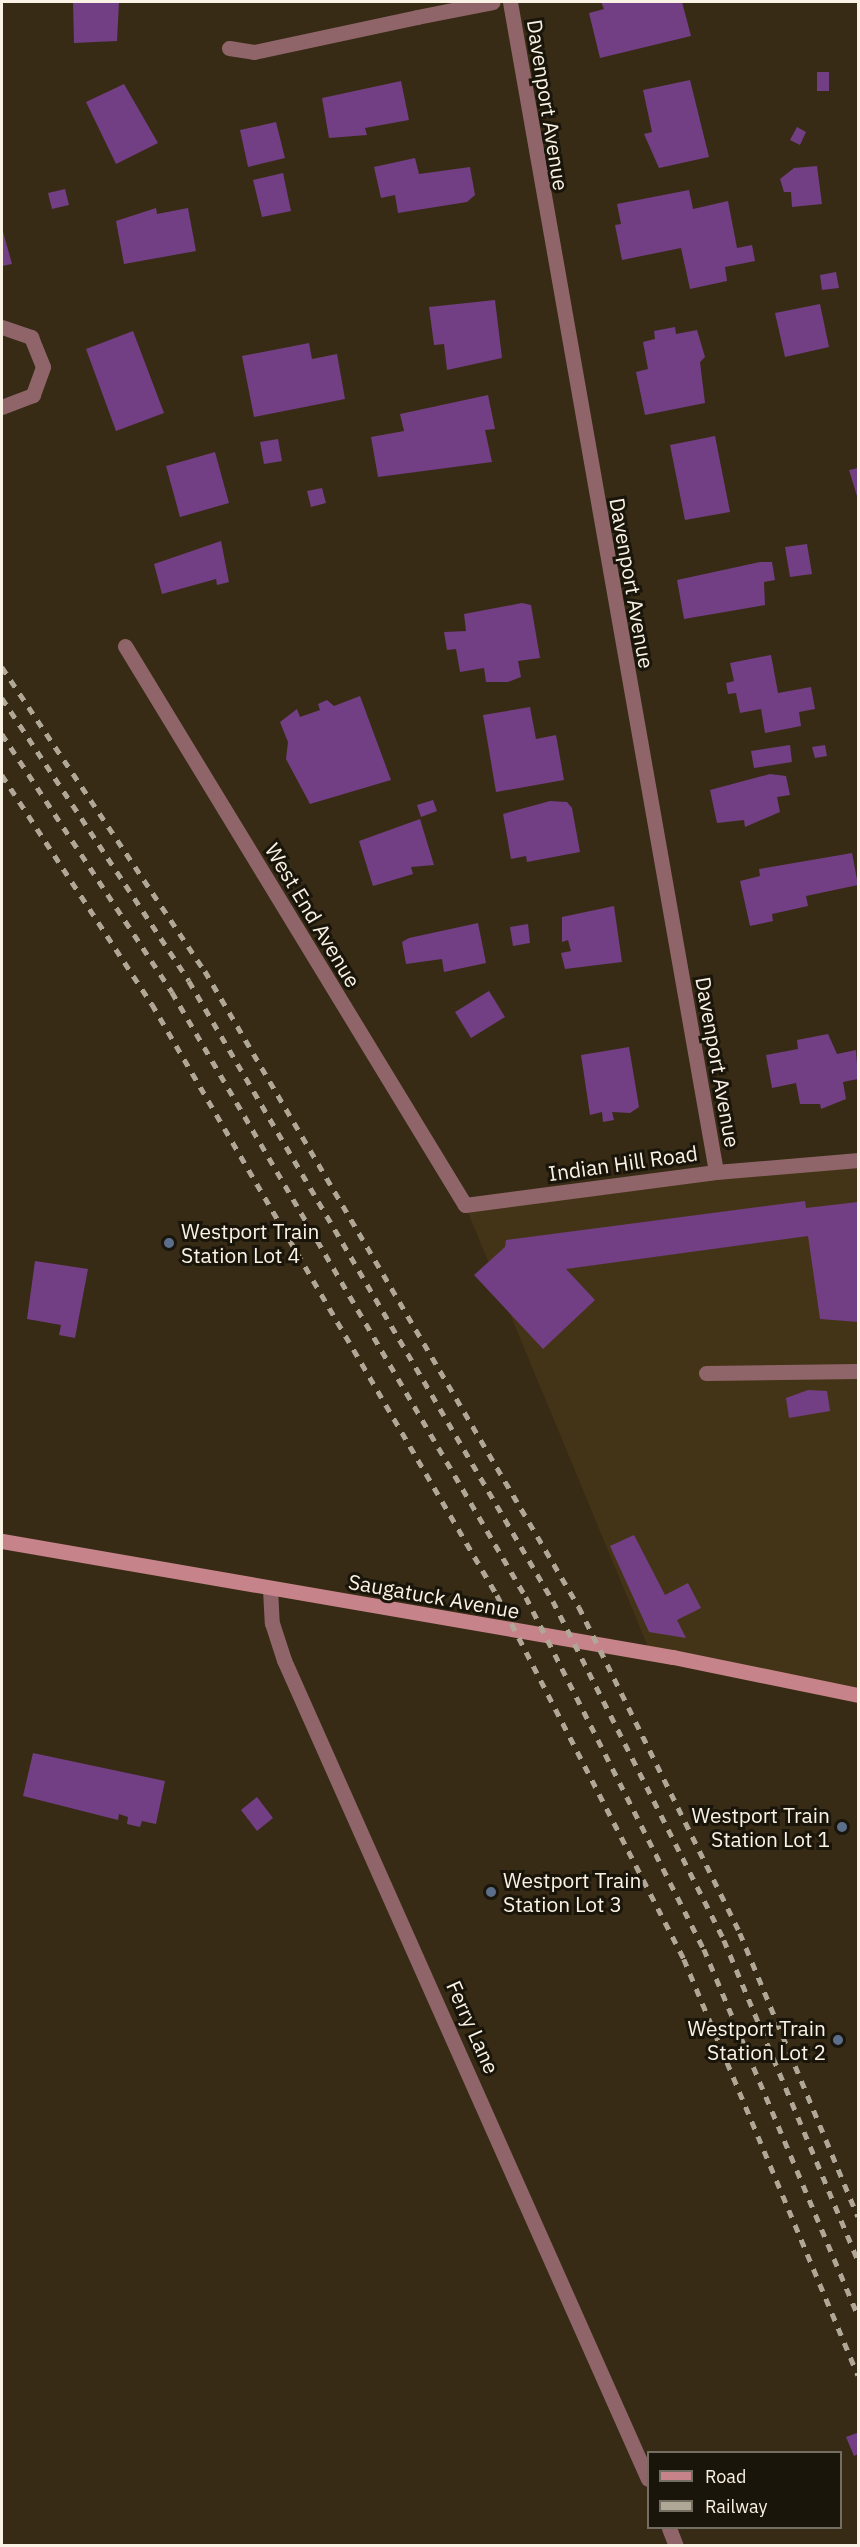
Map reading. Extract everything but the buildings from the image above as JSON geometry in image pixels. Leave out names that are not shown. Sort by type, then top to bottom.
[{"type":"main road","name":"Saugatuck Avenue","points":[[2,1541],[673,1658],[858,1695]]},
{"type":"street","points":[[229,48],[254,52],[493,2]]},
{"type":"street","name":"Davenport Avenue","points":[[510,2],[716,1172]]},
{"type":"street","points":[[2,327],[31,338],[43,367],[33,395],[2,407]]},
{"type":"street","name":"West End Avenue","points":[[125,646],[465,1205]]},
{"type":"street","name":"Indian Hill Road","points":[[465,1205],[716,1172],[858,1160]]},
{"type":"street","points":[[706,1373],[858,1371]]},
{"type":"street","name":"Ferry Lane","points":[[270,1589],[272,1623],[284,1660],[647,2477]]},
{"type":"street","points":[[669,2529],[676,2546]]},
{"type":"shaded area","points":[[858,1160],[858,1701],[651,1654],[465,1205]]},
{"type":"railway","points":[[2,667],[205,971],[579,1607],[740,1933],[858,2216]]},
{"type":"railway","points":[[2,698],[189,981],[553,1601],[724,1940],[858,2261]]},
{"type":"railway","points":[[2,734],[172,992],[526,1597],[704,1949],[858,2315]]},
{"type":"railway","points":[[2,775],[152,1004],[497,1595],[684,1959],[858,2375]]},
{"type":"place","name":"Westport Train Station Lot 4","points":[[169,1243]]},
{"type":"place","name":"Westport Train Station Lot 1","points":[[842,1827]]},
{"type":"place","name":"Westport Train Station Lot 3","points":[[491,1892]]},
{"type":"place","name":"Westport Train Station Lot 2","points":[[838,2040]]}]
